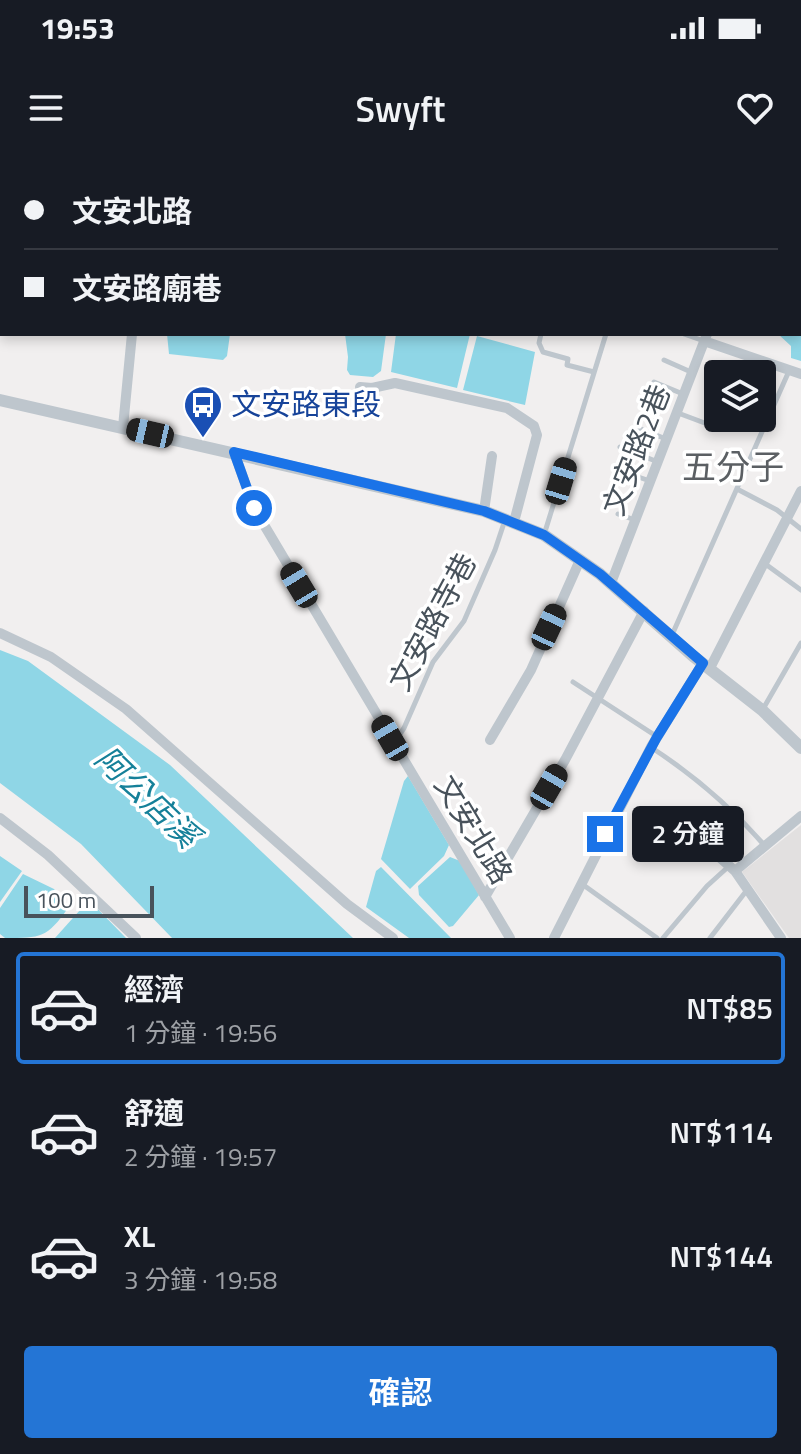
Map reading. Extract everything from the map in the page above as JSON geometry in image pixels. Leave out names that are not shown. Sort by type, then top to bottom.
[{"type":"street","points":[[123,427],[132,336]]},
{"type":"street","points":[[706,337],[801,374]]},
{"type":"street","name":"文安路2巷","points":[[611,583],[706,337]]},
{"type":"street","points":[[360,387],[395,383],[507,408],[532,424],[537,435],[510,521]]},
{"type":"street","points":[[0,400],[484,511],[544,535],[611,583],[762,710],[801,748]]},
{"type":"street","name":"文安北路","points":[[234,452],[254,508],[510,938]]},
{"type":"street","points":[[484,511],[492,456]]},
{"type":"street","points":[[554,938],[654,742],[706,666],[801,491]]},
{"type":"street","points":[[490,740],[531,670],[580,560]]},
{"type":"street","points":[[485,897],[644,611]]},
{"type":"street","points":[[0,633],[51,657],[126,709],[347,904],[393,938]]},
{"type":"street","points":[[673,816],[732,869],[781,938]]},
{"type":"street","points":[[732,869],[801,816]]},
{"type":"street","points":[[0,818],[48,855],[136,938]]},
{"type":"lane","points":[[541,336],[539,343],[543,352],[568,359],[567,365],[594,372]]},
{"type":"lane","points":[[544,535],[605,336]]},
{"type":"lane","points":[[664,360],[692,372]]},
{"type":"lane","points":[[672,635],[789,370]]},
{"type":"lane","points":[[654,382],[684,394]]},
{"type":"lane","points":[[678,413],[704,423]]},
{"type":"lane","points":[[636,427],[667,440]]},
{"type":"lane","points":[[620,447],[659,462]]},
{"type":"lane","points":[[615,469],[651,482]]},
{"type":"lane","points":[[737,489],[788,517],[801,529]]},
{"type":"lane","points":[[618,514],[636,520]]},
{"type":"lane","name":"文安路寺巷","points":[[390,738],[400,734],[433,662],[464,621],[510,521]]},
{"type":"lane","points":[[764,563],[801,590]]},
{"type":"lane","points":[[762,710],[801,643]]},
{"type":"lane","points":[[573,682],[692,774],[739,816],[765,846]]},
{"type":"lane","points":[[581,883],[660,938],[707,886],[732,869]]},
{"type":"lane","points":[[710,938],[747,890]]},
{"type":"shaded area","points":[[801,825],[801,938],[789,938],[742,872]]},
{"type":"water","points":[[167,336],[230,336],[227,356],[223,360],[169,354]]},
{"type":"water","points":[[345,336],[386,336],[381,371],[373,377],[350,375],[347,370]]},
{"type":"water","points":[[396,336],[470,336],[457,388],[391,372]]},
{"type":"water","points":[[477,336],[535,352],[525,405],[463,390]]},
{"type":"water","points":[[780,336],[801,336],[801,361],[791,358],[791,346]]},
{"type":"water","name":"阿公店溪","points":[[0,650],[28,661],[170,765],[353,938],[172,938],[81,844],[0,783]]},
{"type":"water","points":[[408,776],[449,845],[444,856],[410,889],[381,859]]},
{"type":"water","points":[[0,856],[22,871],[0,902]]},
{"type":"water","points":[[450,857],[460,861],[479,895],[449,927],[419,895],[418,886]]},
{"type":"water","points":[[381,867],[451,938],[409,938],[366,907],[376,871]]},
{"type":"water","points":[[23,874],[54,889],[68,908],[42,934],[5,938],[0,934],[0,908]]},
{"type":"water","points":[[89,900],[126,938],[55,938]]},
{"type":"place","name":"文安路東段","points":[[203,439]]},
{"type":"district","name":"五分子","points":[[733,467]]},
{"type":"route","points":[[254,508],[234,452],[484,511],[544,535],[600,574],[703,663],[657,737],[605,834]]}]
